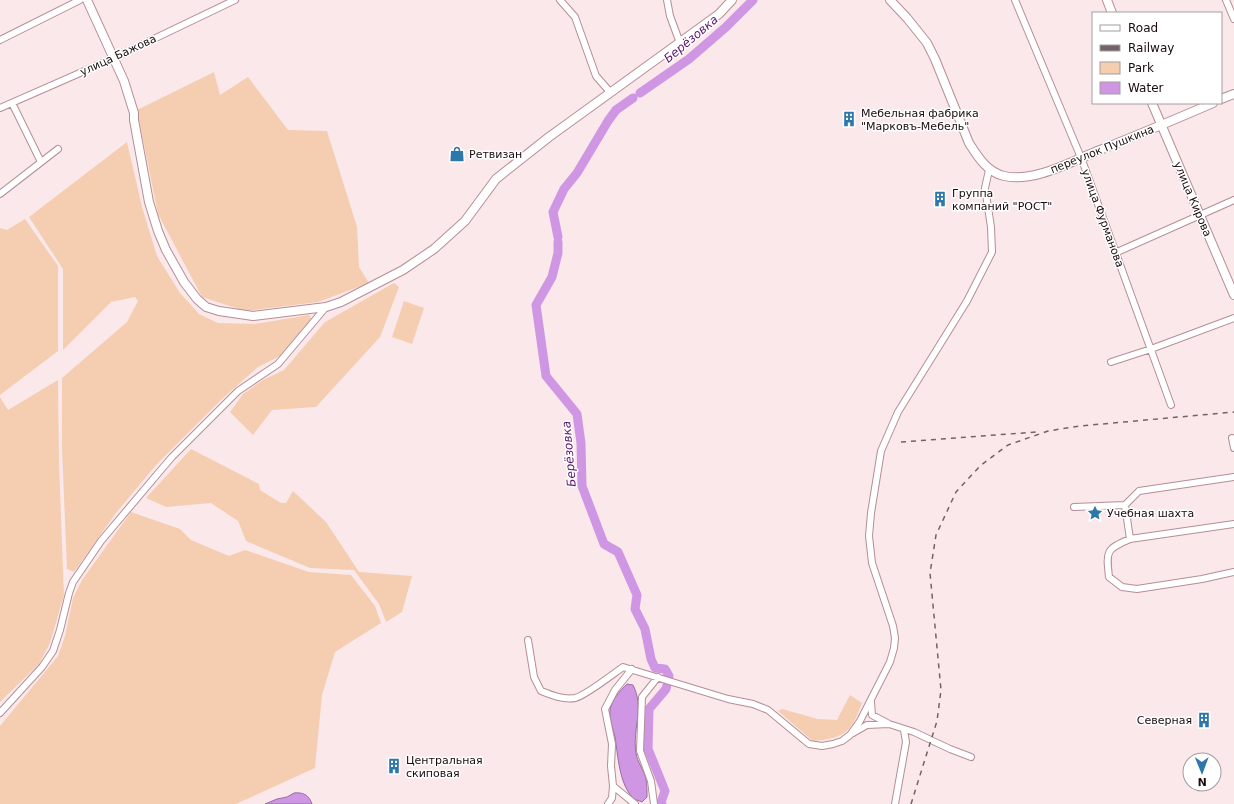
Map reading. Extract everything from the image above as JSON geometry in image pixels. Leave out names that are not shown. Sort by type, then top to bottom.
[{"type":"street","points":[[0,40],[80,0]]},
{"type":"street","points":[[87,0],[124,81],[134,113],[149,202],[166,250],[184,282],[197,299],[206,307],[219,311],[253,316],[326,307],[341,302],[403,270],[434,249],[465,221],[496,179],[549,137],[719,14],[732,0]]},
{"type":"street","name":"улица Бажова","points":[[0,108],[114,58],[235,0]]},
{"type":"street","points":[[560,0],[575,17],[596,76],[610,92]]},
{"type":"street","points":[[667,0],[670,16],[680,43]]},
{"type":"street","points":[[850,734],[860,721],[871,700],[890,662],[894,648],[895,638],[893,626],[872,563],[869,536],[871,513],[881,451],[898,412],[967,301],[992,252],[986,188],[989,170],[969,143],[935,60],[926,43],[908,18],[890,0]]},
{"type":"street","name":"улица Фурманова","points":[[1015,0],[1080,158],[1171,405]]},
{"type":"street","points":[[1106,0],[1112,12]]},
{"type":"street","points":[[1226,0],[1234,19]]},
{"type":"street","points":[[1222,100],[1234,94]]},
{"type":"street","points":[[12,103],[41,162]]},
{"type":"street","name":"улица Кирова","points":[[1152,104],[1234,295]]},
{"type":"street","name":"переулок Пушкина","points":[[989,170],[1004,176],[1023,177],[1051,170],[1162,126],[1211,104]]},
{"type":"street","points":[[0,194],[58,149]]},
{"type":"street","points":[[1115,253],[1234,200]]},
{"type":"street","points":[[0,713],[42,668],[53,651],[73,582],[101,541],[172,457],[238,391],[278,364],[326,307]]},
{"type":"street","points":[[1111,362],[1150,350],[1234,318]]},
{"type":"street","points":[[1232,438],[1234,448]]},
{"type":"street","points":[[1074,507],[1125,505],[1139,491],[1234,477]]},
{"type":"street","points":[[1125,505],[1130,539]]},
{"type":"street","points":[[1234,524],[1130,539],[1116,545],[1109,551],[1107,560],[1109,577],[1122,587],[1137,589],[1202,579],[1234,572]]},
{"type":"street","points":[[528,640],[534,677],[541,691],[556,697],[576,698],[600,684],[623,667],[728,699],[753,704],[768,710],[809,744],[822,746],[833,744],[867,725],[889,724]]},
{"type":"street","points":[[608,804],[612,798],[613,786],[611,766],[612,744],[605,709],[615,690],[632,670]]},
{"type":"street","points":[[654,804],[651,781],[640,751],[642,697],[658,678]]},
{"type":"street","points":[[871,700],[872,715],[889,724],[914,732],[971,757]]},
{"type":"street","points":[[895,804],[906,742],[904,730]]},
{"type":"street","points":[[613,786],[635,804]]},
{"type":"green space","points":[[214,72],[220,95],[248,77],[288,130],[327,131],[357,227],[359,267],[369,283],[318,302],[245,311],[202,297],[158,214],[137,110]]},
{"type":"green space","points":[[127,142],[142,207],[157,256],[180,293],[199,314],[218,323],[255,324],[309,315],[312,319],[280,356],[258,367],[223,398],[156,465],[116,513],[74,572],[67,569],[62,449],[62,378],[127,322],[138,301],[135,297],[111,302],[63,350],[63,269],[29,217]]},
{"type":"green space","points":[[25,219],[58,266],[58,351],[0,395],[0,228],[7,230]]},
{"type":"green space","points":[[394,283],[399,287],[380,337],[316,407],[272,410],[253,435],[230,412],[243,394],[263,380],[284,370],[325,322]]},
{"type":"green space","points":[[404,301],[424,308],[412,344],[392,337]]},
{"type":"green space","points":[[58,380],[59,464],[64,595],[50,643],[39,664],[0,702],[0,397],[8,410]]},
{"type":"green space","points":[[191,449],[259,484],[260,490],[281,503],[286,503],[293,491],[326,522],[359,572],[412,576],[402,612],[386,622],[379,604],[354,570],[310,568],[246,541],[238,521],[211,503],[166,507],[146,498]]},
{"type":"green space","points":[[131,512],[180,529],[191,540],[229,556],[245,550],[309,572],[351,575],[375,606],[381,623],[335,652],[322,695],[315,768],[236,804],[0,804],[0,726],[58,656],[65,636],[73,598],[82,580]]},
{"type":"green space","points":[[850,695],[862,703],[856,718],[848,730],[839,736],[829,739],[813,741],[778,711],[782,709],[818,719],[837,720]]},
{"type":"water","points":[[627,684],[633,685],[638,702],[635,744],[638,760],[646,779],[647,788],[647,797],[642,802],[634,799],[625,786],[620,770],[615,737],[611,724],[610,710],[614,699]]},
{"type":"water","points":[[294,793],[305,795],[309,798],[312,804],[265,804],[287,797]]},
{"type":"waterway","name":"Берёзовка","points":[[640,93],[689,59],[726,27],[753,0]]},
{"type":"waterway","name":"Берёзовка","points":[[558,237],[553,212],[564,189],[577,173],[616,110],[633,98]]},
{"type":"waterway","name":"Берёзовка","points":[[558,242],[558,253],[552,277],[536,305],[546,376],[577,414],[581,443],[582,486],[604,544],[618,552],[637,595],[635,609],[645,629],[651,659],[655,668],[665,669],[669,676]]},
{"type":"waterway","name":"Берёзовка","points":[[662,804],[661,802],[665,791],[648,749],[649,709],[666,689],[667,685]]},
{"type":"railway","points":[[911,804],[937,721],[941,690],[930,573],[936,535],[956,492],[980,466],[1008,445],[1048,431],[1080,426],[1234,412]]},
{"type":"railway","points":[[901,442],[1036,432]]},
{"type":"place","name":"Мебельная фабрика \"Марковъ-Мебель\"","points":[[849,119]]},
{"type":"place","name":"Ретвизан","points":[[457,154]]},
{"type":"place","name":"Группа компаний \"РОСТ\"","points":[[940,199]]},
{"type":"place","name":"Учебная шахта","points":[[1095,513]]},
{"type":"place","name":"Северная","points":[[1204,720]]},
{"type":"place","name":"Центральная скиповая","points":[[394,766]]}]
